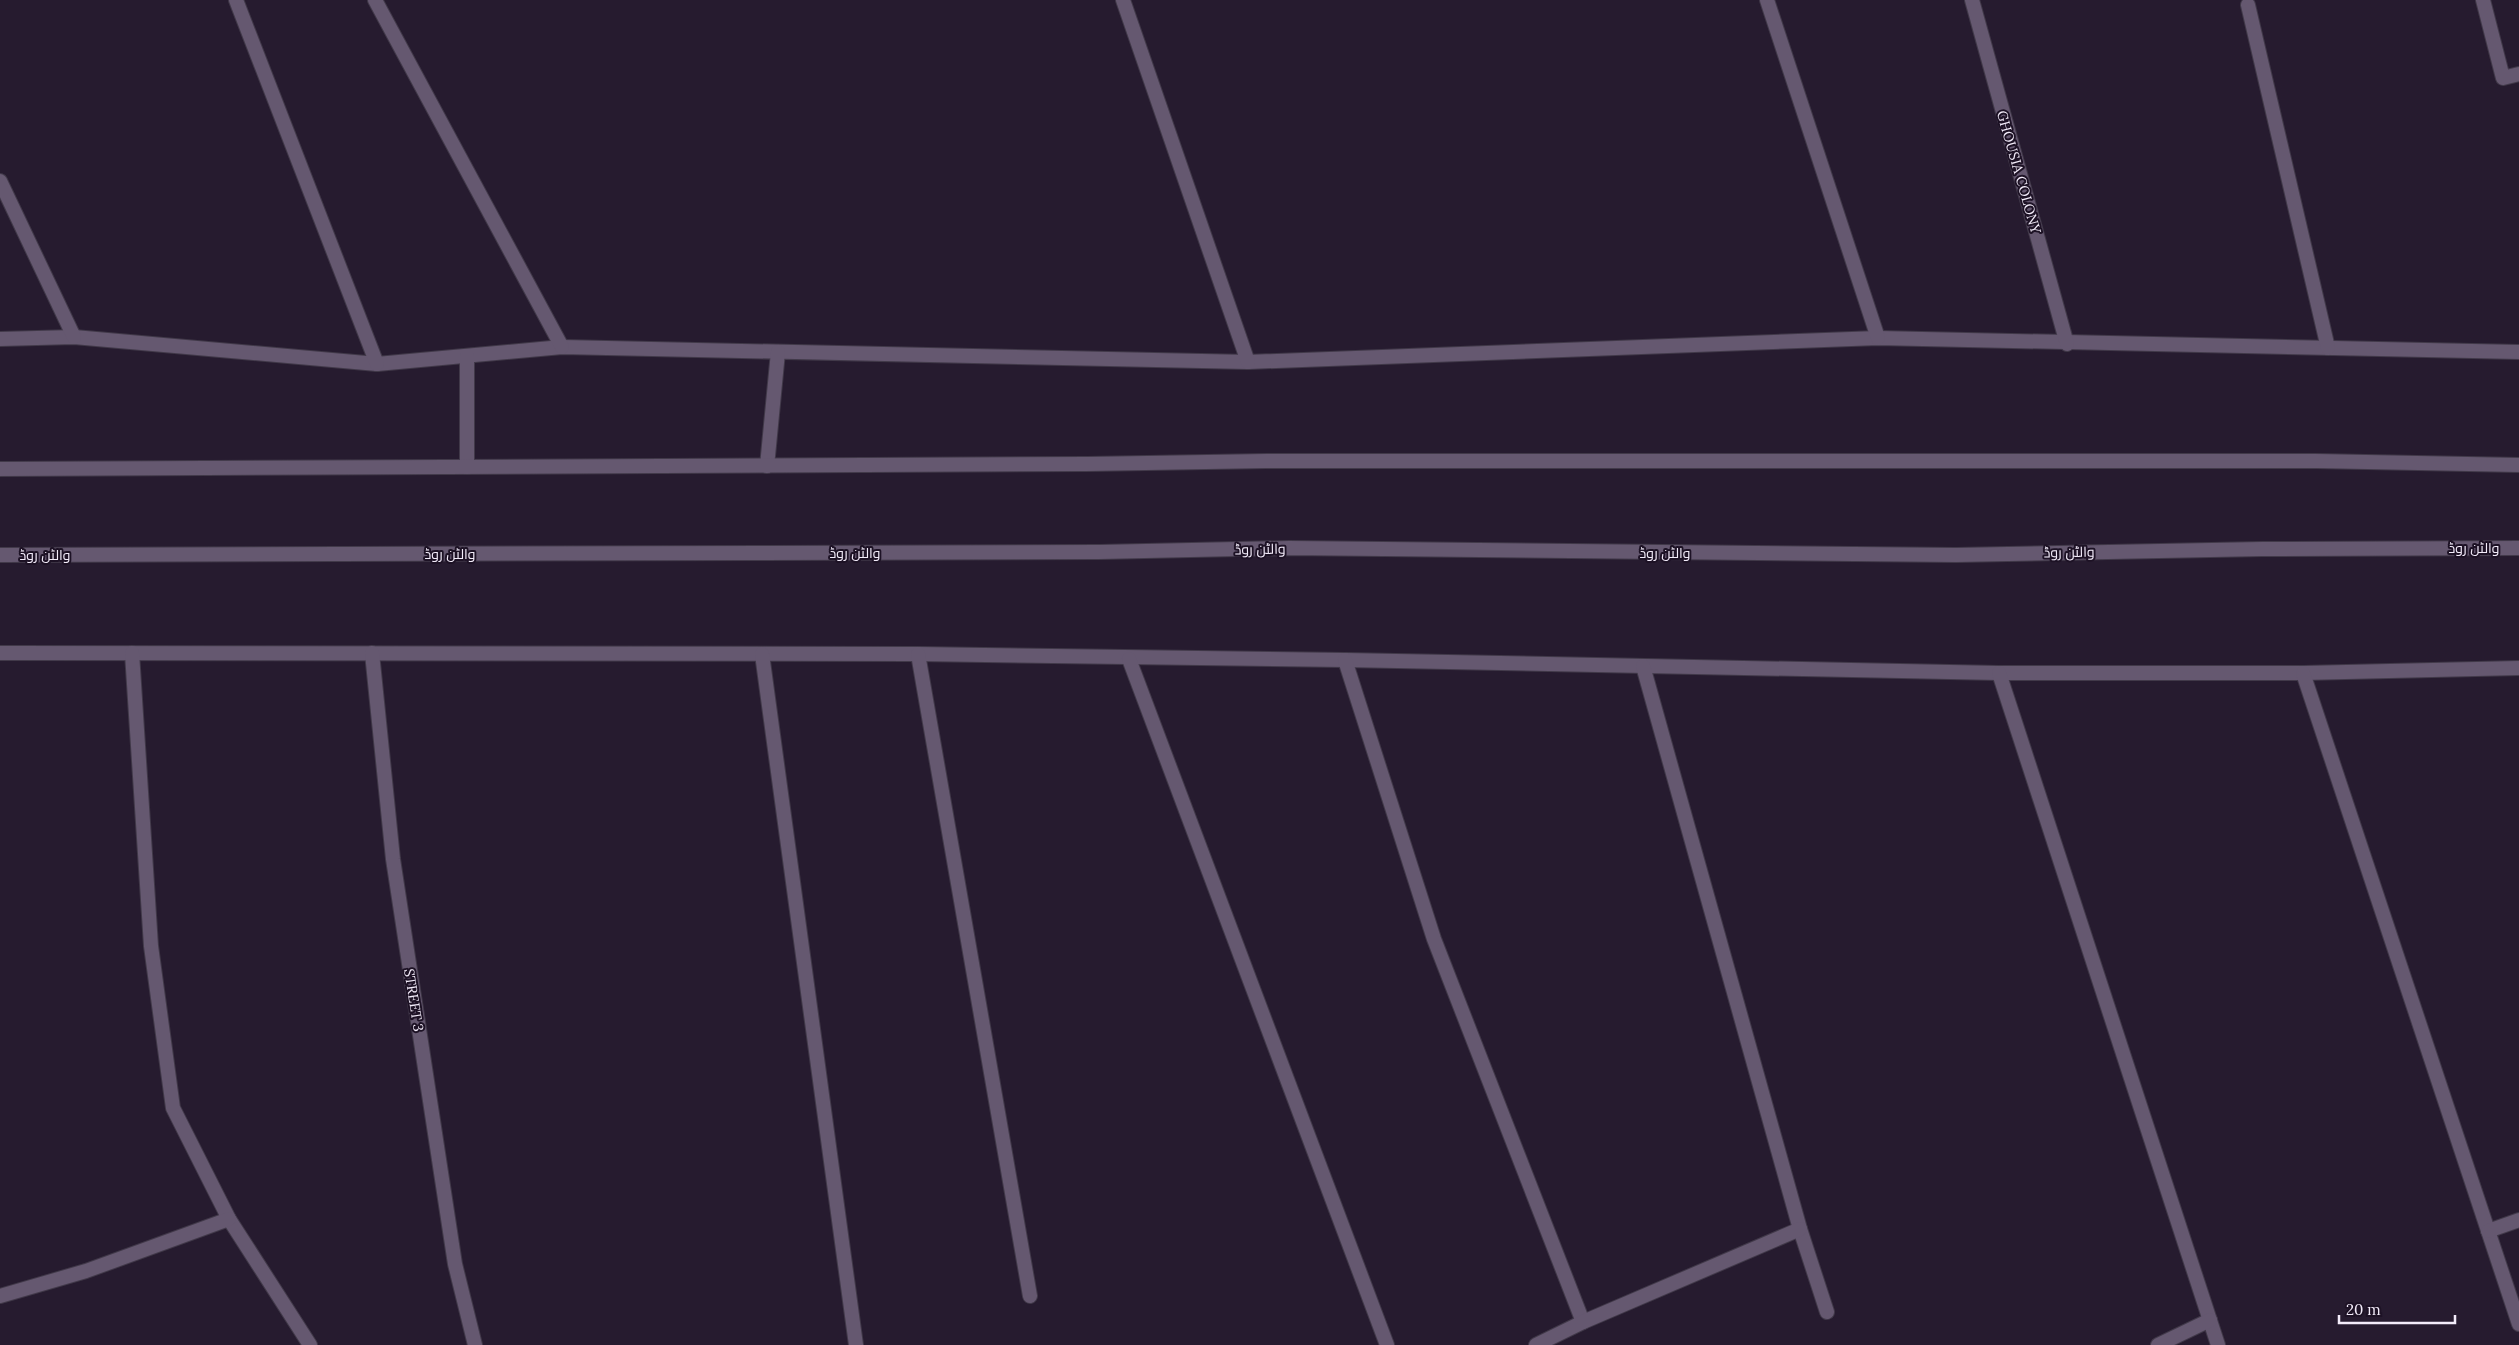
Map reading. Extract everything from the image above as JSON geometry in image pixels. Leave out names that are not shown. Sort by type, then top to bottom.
[{"type":"street","points":[[236,0],[376,364]]},
{"type":"street","points":[[375,0],[562,347]]},
{"type":"street","points":[[1123,0],[1248,362]]},
{"type":"street","points":[[1767,0],[1878,338]]},
{"type":"street","name":"GHOUSIA COLONY","points":[[1972,0],[2067,344]]},
{"type":"street","points":[[2483,0],[2503,78],[2519,74]]},
{"type":"street","points":[[2248,5],[2328,348]]},
{"type":"street","points":[[0,180],[74,337]]},
{"type":"street","points":[[0,339],[74,337],[376,364],[562,347],[1248,362],[1878,338],[2067,344],[2519,352]]},
{"type":"street","points":[[767,466],[778,352]]},
{"type":"street","points":[[467,468],[468,356]]},
{"type":"street","points":[[0,469],[467,468],[1266,461],[2316,461],[2519,465]]},
{"type":"street","name":"والٹن روڈ","points":[[0,555],[1099,552],[1289,548],[1956,555],[2272,548],[2519,548]]},
{"type":"street","points":[[0,653],[918,654],[1345,660],[1999,674],[2303,674],[2519,668]]},
{"type":"street","points":[[132,653],[151,946],[173,1108],[228,1219],[310,1345]]},
{"type":"street","name":"STREET 3","points":[[372,653],[393,859],[455,1264],[475,1345]]},
{"type":"street","points":[[762,654],[856,1345]]},
{"type":"street","points":[[918,654],[1030,1296]]},
{"type":"street","points":[[1129,658],[1387,1345]]},
{"type":"street","points":[[1345,660],[1434,939],[1583,1322]]},
{"type":"street","points":[[1643,666],[1800,1229],[1827,1312]]},
{"type":"street","points":[[1999,674],[2218,1345]]},
{"type":"street","points":[[2303,674],[2519,1324]]},
{"type":"street","points":[[0,1296],[86,1271],[228,1219]]},
{"type":"street","points":[[2488,1231],[2519,1220]]},
{"type":"street","points":[[1536,1345],[1583,1322],[1800,1229]]},
{"type":"street","points":[[2158,1345],[2210,1320]]}]
